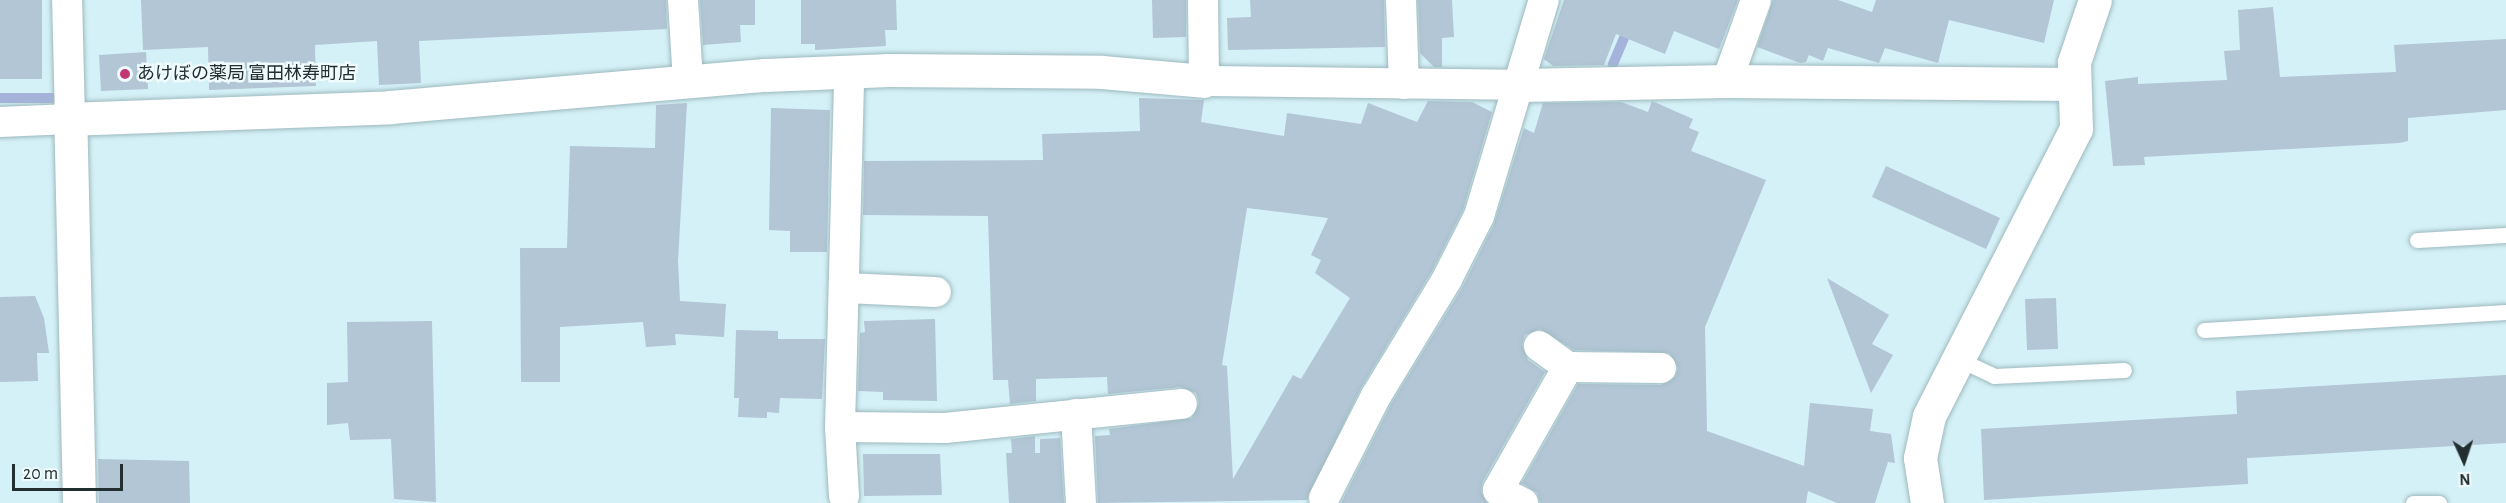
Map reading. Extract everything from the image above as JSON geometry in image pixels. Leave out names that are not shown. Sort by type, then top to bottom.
[{"type":"street","points":[[67,0],[79,503]]},
{"type":"street","points":[[683,0],[688,81]]},
{"type":"street","points":[[1203,0],[1204,81]]},
{"type":"street","points":[[1401,0],[1404,84]]},
{"type":"street","points":[[1323,498],[1370,406],[1447,279],[1479,216],[1544,0]]},
{"type":"street","points":[[1726,81],[1756,0]]},
{"type":"street","points":[[1927,503],[1920,458],[1929,416],[2076,129],[2074,62],[2095,0]]},
{"type":"street","points":[[0,122],[390,107],[688,81],[849,72],[1101,72],[1204,81],[1404,84],[1519,85],[1726,81],[2074,84]]},
{"type":"street","points":[[844,496],[840,427],[849,72]]},
{"type":"street","points":[[844,288],[936,292]]},
{"type":"street","points":[[1539,346],[1568,367],[1661,368]]},
{"type":"street","points":[[1517,502],[1498,490],[1568,367]]},
{"type":"street","points":[[840,427],[945,428],[1182,404]]},
{"type":"street","points":[[1076,414],[1081,503]]},
{"type":"lane","points":[[2417,240],[2506,235]]},
{"type":"lane","points":[[2204,330],[2506,312]]},
{"type":"lane","points":[[1958,359],[1994,376],[2124,370]]},
{"type":"lane","points":[[2413,503],[2439,503]]},
{"type":"building","points":[[0,0],[42,0],[42,79],[0,79]]},
{"type":"building","points":[[141,0],[666,0],[667,29],[419,41],[421,83],[379,85],[377,41],[315,45],[316,86],[209,90],[208,47],[143,50]]},
{"type":"building","points":[[700,0],[755,0],[755,25],[740,25],[741,42],[703,45]]},
{"type":"building","points":[[801,0],[896,0],[897,30],[885,30],[886,46],[815,50],[815,44],[801,44]]},
{"type":"building","points":[[1152,0],[1186,0],[1186,37],[1153,38]]},
{"type":"building","points":[[1250,0],[1384,0],[1385,47],[1228,50],[1227,18],[1251,17]]},
{"type":"building","points":[[1418,0],[1452,0],[1454,37],[1442,38],[1442,67],[1434,67],[1420,53]]},
{"type":"building","points":[[1564,0],[1738,0],[1719,49],[1674,31],[1665,54],[1616,34],[1604,65],[1553,66],[1544,59]]},
{"type":"building","points":[[1773,0],[1838,0],[1872,12],[1876,0],[2054,0],[2044,43],[1949,20],[1938,63],[1885,48],[1879,63],[1828,48],[1823,61],[1809,55],[1806,62],[1800,63],[1757,47]]},
{"type":"building","points":[[2273,7],[2280,77],[2396,72],[2394,45],[2506,39],[2506,110],[2408,118],[2408,141],[2399,143],[2144,157],[2145,165],[2113,166],[2105,81],[2138,77],[2138,84],[2227,80],[2224,51],[2240,50],[2238,10]]},
{"type":"building","points":[[146,52],[148,89],[101,91],[99,55]]},
{"type":"building","points":[[1139,98],[1204,100],[1201,122],[1284,136],[1287,113],[1361,124],[1368,103],[1417,122],[1428,101],[1472,102],[1492,112],[1463,210],[1432,271],[1361,388],[1307,500],[1098,503],[1095,436],[1110,435],[1109,429],[1192,418],[1199,403],[1196,393],[1180,387],[1108,394],[1107,377],[1036,379],[1036,401],[1010,404],[1008,380],[993,380],[988,216],[863,215],[864,161],[1043,160],[1042,134],[1140,131]],"holes":[[[1247,208],[1328,218],[1311,255],[1321,260],[1315,273],[1350,298],[1301,379],[1293,375],[1233,479],[1227,366],[1222,365]]]},
{"type":"building","points":[[1652,101],[1693,119],[1689,128],[1699,132],[1691,151],[1766,180],[1705,327],[1707,431],[1804,466],[1810,403],[1873,409],[1870,431],[1891,434],[1895,463],[1888,462],[1875,503],[1837,503],[1808,491],[1806,503],[1540,503],[1537,493],[1522,483],[1578,384],[1661,385],[1675,377],[1678,368],[1669,353],[1574,350],[1540,329],[1525,335],[1522,345],[1528,360],[1545,372],[1483,481],[1481,491],[1487,503],[1341,503],[1391,404],[1462,288],[1494,224],[1524,128],[1534,133],[1543,103],[1621,102],[1648,112]]},
{"type":"building","points":[[687,103],[678,261],[680,301],[726,304],[724,337],[675,334],[676,345],[646,347],[643,322],[560,327],[560,382],[521,382],[520,248],[567,248],[570,146],[655,148],[656,105]]},
{"type":"building","points":[[771,108],[830,110],[827,252],[790,252],[790,231],[769,230]]},
{"type":"building","points":[[1886,166],[2000,218],[1986,249],[1872,197]]},
{"type":"building","points":[[1827,278],[1889,315],[1872,344],[1893,355],[1871,393]]},
{"type":"building","points":[[35,296],[44,318],[49,353],[37,353],[38,381],[0,382],[0,297]]},
{"type":"building","points":[[2056,298],[2058,349],[2027,350],[2025,299]]},
{"type":"building","points":[[935,319],[937,401],[883,400],[883,392],[858,391],[860,333],[865,332],[864,321]]},
{"type":"building","points":[[432,321],[436,502],[394,499],[391,439],[350,440],[348,423],[327,425],[327,383],[348,382],[347,322]]},
{"type":"building","points":[[736,330],[778,331],[778,339],[825,339],[822,399],[780,398],[779,413],[767,412],[767,418],[738,417],[739,398],[734,398]]},
{"type":"building","points":[[2506,375],[2506,443],[2247,458],[2248,484],[1984,500],[1981,429],[2237,414],[2236,391]]},
{"type":"building","points":[[1035,436],[1035,453],[1040,453],[1040,439],[1060,438],[1064,503],[1009,503],[1006,453],[1012,453],[1011,439]]},
{"type":"building","points":[[863,454],[940,454],[942,495],[864,496]]},
{"type":"building","points":[[98,459],[189,461],[190,503],[99,503]]},
{"type":"waterway","points":[[1613,64],[1640,0]]},
{"type":"waterway","points":[[0,98],[52,98]]},
{"type":"place","name":"あけぼの薬局 富田林寿町店","points":[[125,74]]}]
